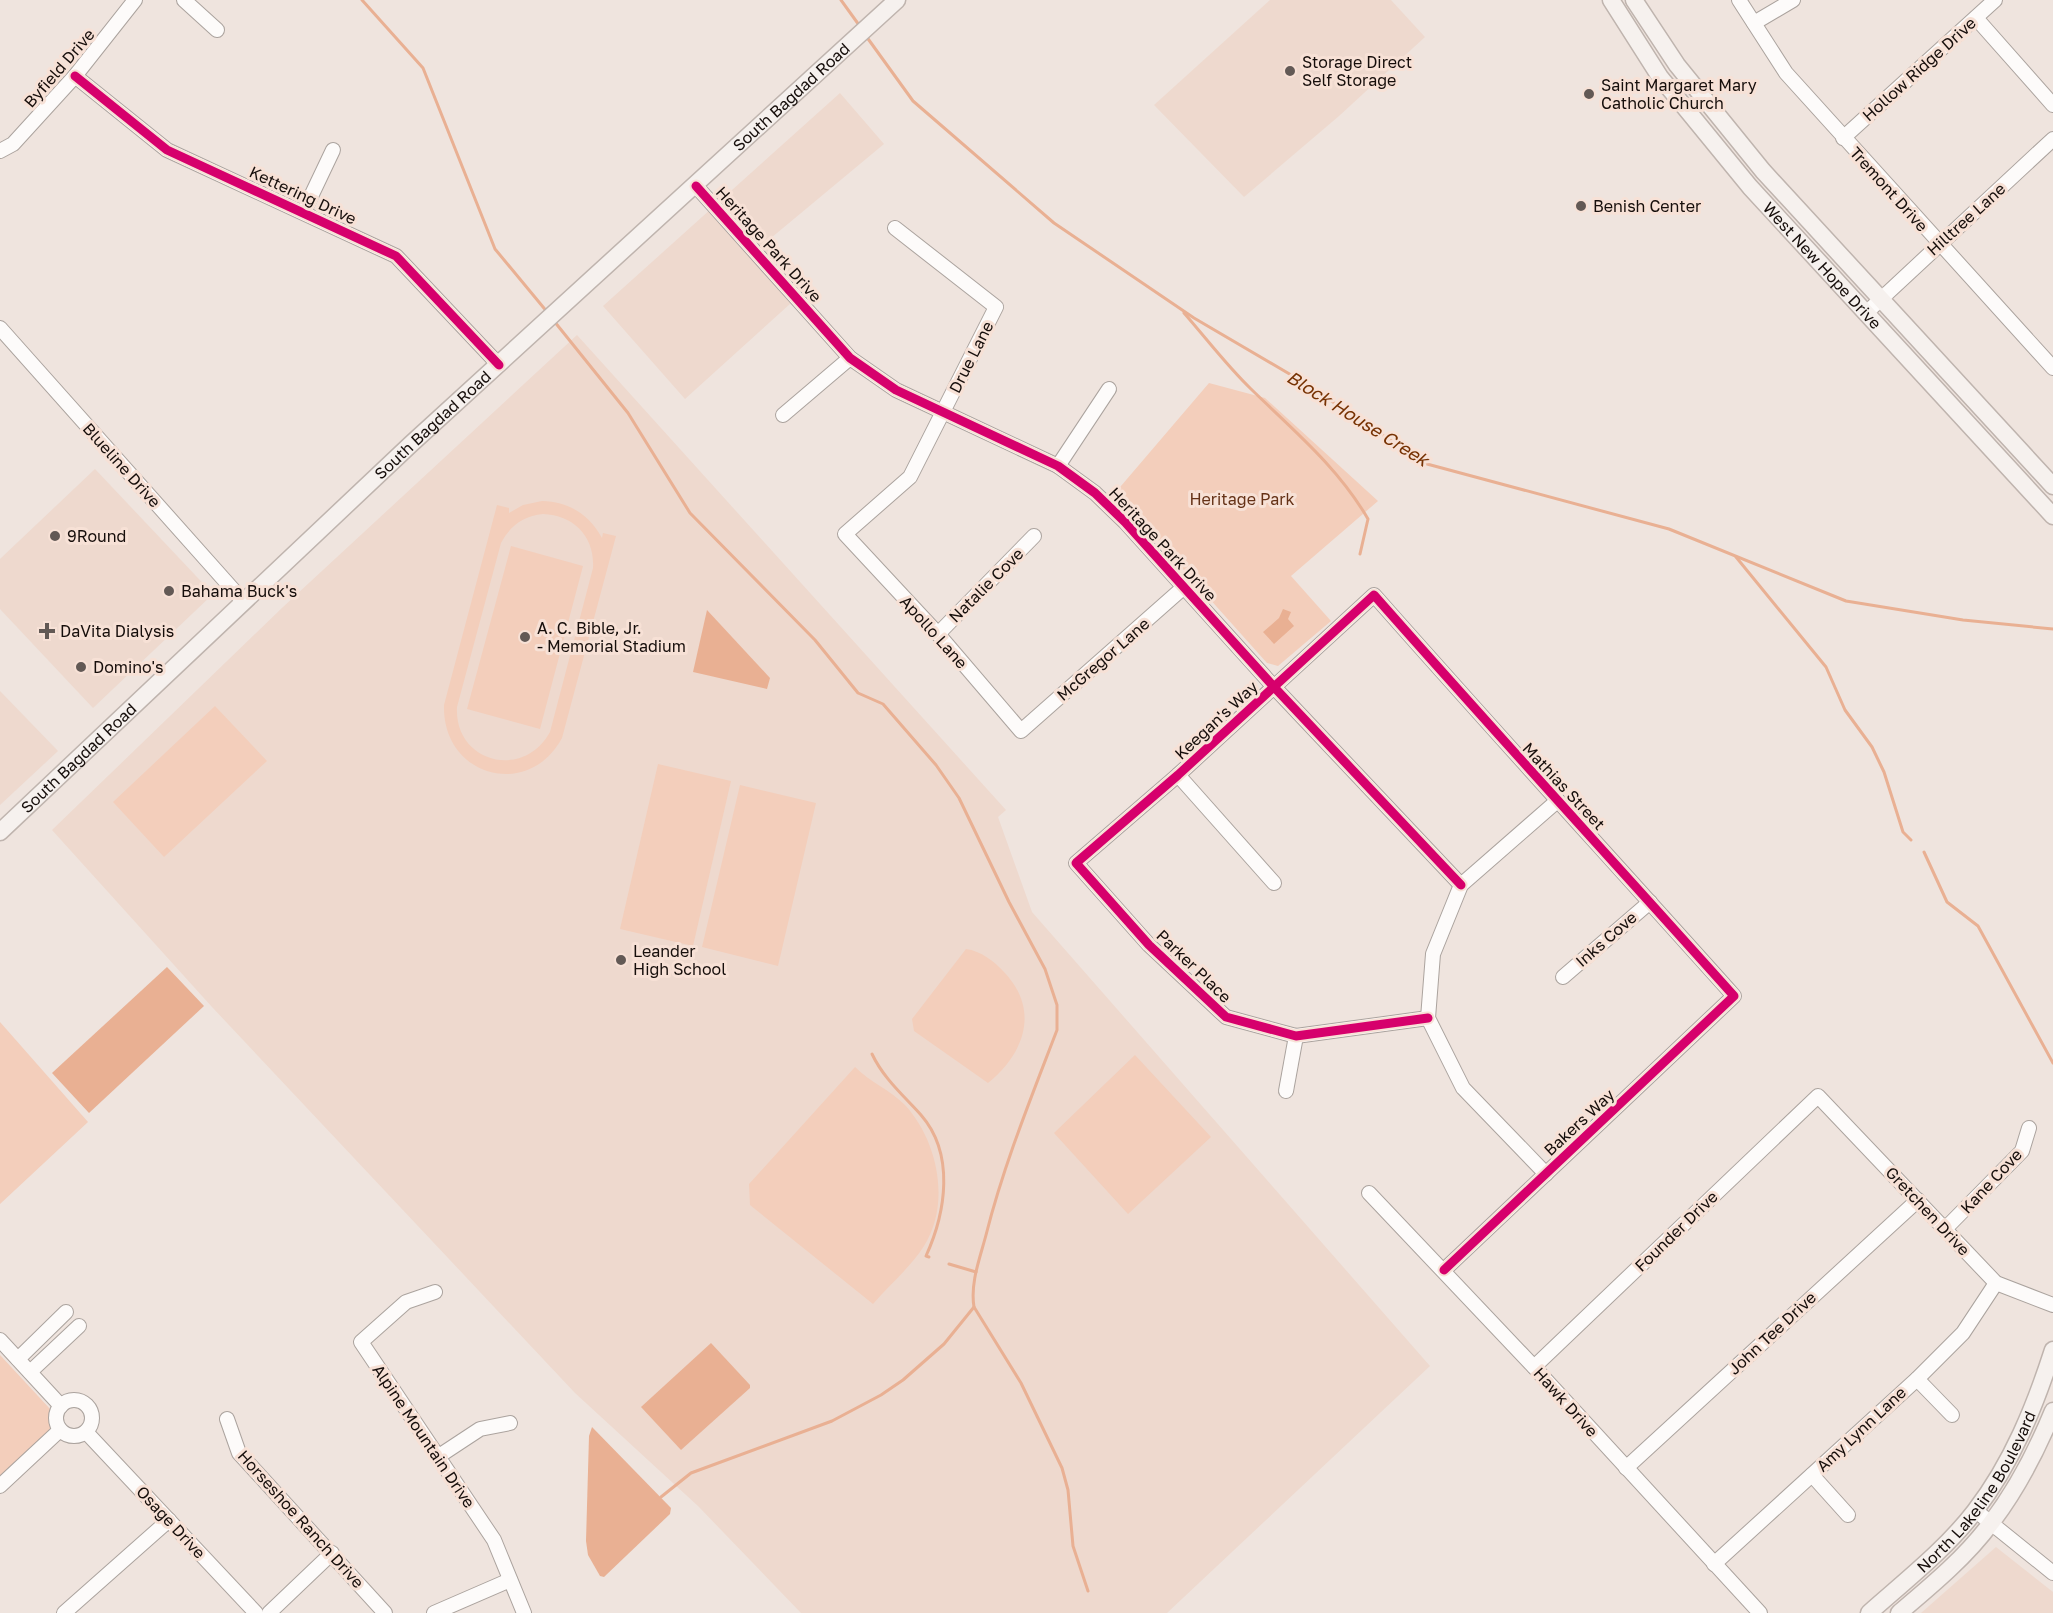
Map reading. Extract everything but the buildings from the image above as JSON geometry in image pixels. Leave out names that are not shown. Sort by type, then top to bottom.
[{"type":"main road","name":"South Bagdad Road","points":[[0,832],[556,312],[844,51],[897,0]]},
{"type":"main road","name":"West New Hope Drive","points":[[1611,0],[1660,77],[1750,187],[2053,516]]},
{"type":"main road","name":"West New Hope Drive","points":[[1634,0],[1677,65],[1763,171],[2053,486]]},
{"type":"main road","name":"North Lakeline Boulevard","points":[[1869,1613],[1912,1575],[1976,1511],[2015,1448],[2036,1402],[2053,1350]]},
{"type":"main road","name":"North Lakeline Boulevard","points":[[1899,1613],[1929,1588],[1992,1523],[2039,1446],[2053,1411]]},
{"type":"street","name":"Byfield Drive","points":[[0,151],[13,144],[75,76],[135,0]]},
{"type":"street","points":[[184,0],[217,30]]},
{"type":"street","name":"Tremont Drive","points":[[1739,0],[1786,73],[2053,368]]},
{"type":"street","points":[[1754,23],[1793,0]]},
{"type":"street","name":"Hollow Ridge Drive","points":[[1843,138],[1995,0]]},
{"type":"street","points":[[1976,18],[2053,105]]},
{"type":"street","name":"Kettering Drive","points":[[75,76],[167,150],[304,211],[396,256],[499,365]]},
{"type":"street","name":"Hilltree Lane","points":[[1866,313],[2053,140]]},
{"type":"street","points":[[304,211],[333,150]]},
{"type":"street","name":"Heritage Park Drive","points":[[696,186],[850,358],[896,390],[942,414],[1058,466],[1095,493],[1118,514],[1274,687],[1461,885]]},
{"type":"street","name":"Drue Lane","points":[[845,534],[910,477],[996,307],[895,228]]},
{"type":"street","name":"Blueline Drive","points":[[0,328],[244,602]]},
{"type":"street","points":[[783,416],[850,358]]},
{"type":"street","points":[[1058,466],[1109,389]]},
{"type":"street","name":"Apollo Lane","points":[[845,534],[938,634],[1021,731]]},
{"type":"street","name":"Natalie Cove","points":[[938,634],[1034,536]]},
{"type":"street","name":"McGregor Lane","points":[[1021,731],[1184,587]]},
{"type":"street","name":"Keegan's Way","points":[[1076,863],[1178,775],[1374,595]]},
{"type":"street","name":"Mathias Street","points":[[1374,595],[1556,802],[1734,996]]},
{"type":"street","points":[[1178,775],[1274,883]]},
{"type":"street","points":[[1546,1174],[1463,1088],[1428,1018],[1434,954],[1461,885],[1556,802]]},
{"type":"street","name":"Parker Place","points":[[1076,863],[1149,945],[1226,1017],[1296,1036],[1428,1018]]},
{"type":"street","name":"Inks Cove","points":[[1563,977],[1650,902]]},
{"type":"street","name":"Bakers Way","points":[[1444,1270],[1734,996]]},
{"type":"street","points":[[1286,1091],[1296,1036]]},
{"type":"street","name":"Gretchen Drive","points":[[1818,1096],[1996,1284],[2053,1305]]},
{"type":"street","name":"Founder Drive","points":[[1534,1367],[1818,1096]]},
{"type":"street","name":"Kane Cove","points":[[1945,1229],[2022,1151],[2029,1128]]},
{"type":"street","name":"Hawk Drive","points":[[1369,1193],[1444,1270],[1760,1613]]},
{"type":"street","name":"John Tee Drive","points":[[1626,1468],[1918,1200]]},
{"type":"street","name":"Amy Lynn Lane","points":[[1714,1564],[1963,1333],[1996,1284]]},
{"type":"street","name":"Alpine Mountain Drive","points":[[435,1292],[406,1302],[360,1342],[440,1456],[494,1540],[524,1613]]},
{"type":"street","points":[[18,1359],[66,1312]]},
{"type":"street","points":[[30,1372],[79,1326]]},
{"type":"street","points":[[0,1340],[61,1406]]},
{"type":"street","points":[[1917,1378],[1952,1415]]},
{"type":"street","points":[[77,1401],[87,1406],[91,1422],[86,1432],[70,1436],[60,1430],[56,1420],[61,1406],[77,1401]]},
{"type":"street","name":"Horseshoe Ranch Drive","points":[[227,1419],[239,1453],[385,1613]]},
{"type":"street","points":[[440,1456],[480,1429],[510,1423]]},
{"type":"street","points":[[0,1486],[60,1430]]},
{"type":"street","name":"Osage Drive","points":[[86,1432],[256,1613]]},
{"type":"street","points":[[1812,1475],[1848,1515]]},
{"type":"street","points":[[1976,1511],[2053,1573]]},
{"type":"street","points":[[64,1613],[169,1520]]},
{"type":"street","points":[[269,1613],[332,1553]]},
{"type":"street","points":[[434,1613],[510,1580]]},
{"type":"shaded area","name":"Storage Direct Self Storage","points":[[1270,0],[1391,0],[1425,37],[1339,116],[1244,197],[1154,105]]},
{"type":"shaded area","points":[[840,93],[884,144],[771,238],[811,285],[685,399],[603,306]]},
{"type":"shaded area","name":"Leander High School","points":[[577,335],[1006,810],[998,817],[1032,912],[1430,1366],[1167,1613],[801,1613],[698,1506],[575,1393],[212,1007],[52,830],[283,607]]},
{"type":"shaded area","points":[[95,469],[213,594],[93,708],[0,609],[0,559]]},
{"type":"shaded area","points":[[1283,609],[1291,612],[1288,619],[1294,626],[1274,644],[1263,632],[1279,618]]},
{"type":"shaded area","points":[[707,610],[770,678],[767,689],[693,672]]},
{"type":"shaded area","points":[[0,691],[58,751],[0,805]]},
{"type":"shaded area","points":[[167,967],[204,1006],[89,1113],[52,1073]]},
{"type":"shaded area","points":[[711,1343],[750,1385],[750,1388],[681,1450],[641,1407]]},
{"type":"shaded area","points":[[592,1427],[671,1508],[670,1514],[604,1577],[600,1576],[588,1555],[586,1541],[589,1436]]},
{"type":"shaded area","points":[[1996,1547],[2053,1592],[2053,1613],[1921,1613]]},
{"type":"green space","name":"Heritage Park","points":[[1209,383],[1265,398],[1378,501],[1291,576],[1331,621],[1278,666],[1267,663],[1115,493]]},
{"type":"green space","name":"A. C. Bible, Jr. - Memorial Stadium","points":[[542,501],[561,504],[584,516],[602,538],[603,533],[616,536],[562,738],[547,758],[529,769],[509,774],[490,772],[471,763],[457,749],[447,729],[444,705],[497,505],[509,508],[509,513],[523,505]],"holes":[[[536,515],[554,515],[573,523],[586,538],[593,557],[593,568],[550,732],[538,747],[524,756],[508,760],[492,758],[478,752],[466,741],[459,726],[457,707],[501,543],[513,527],[523,520]]]},
{"type":"green space","name":"A. C. Bible, Jr. - Memorial Stadium","points":[[511,546],[583,566],[540,729],[467,709]]},
{"type":"green space","points":[[215,706],[267,761],[164,857],[113,802]]},
{"type":"green space","points":[[658,764],[731,781],[693,946],[620,929]]},
{"type":"green space","points":[[740,785],[816,803],[778,966],[702,947]]},
{"type":"green space","points":[[966,949],[987,957],[1004,972],[1015,986],[1022,1001],[1025,1016],[1019,1045],[1001,1071],[988,1083],[914,1031],[912,1019]]},
{"type":"green space","points":[[0,1022],[88,1122],[0,1204]]},
{"type":"green space","points":[[1135,1055],[1211,1137],[1128,1214],[1054,1133]]},
{"type":"green space","points":[[855,1067],[905,1105],[916,1120],[933,1154],[939,1192],[932,1229],[924,1246],[873,1304],[750,1205],[749,1184]]},
{"type":"green space","points":[[0,1355],[51,1410],[52,1428],[0,1476]]},
{"type":"waterway","points":[[362,0],[423,68],[495,249],[548,313]]},
{"type":"waterway","name":"Block House Creek","points":[[841,0],[859,25]]},
{"type":"waterway","name":"Block House Creek","points":[[866,36],[913,101],[1054,223],[1194,318],[1298,379],[1427,464],[1669,529],[1846,601],[1963,620],[2053,629]]},
{"type":"waterway","points":[[1184,313],[1242,380],[1329,466],[1356,500],[1368,519],[1360,554]]},
{"type":"waterway","points":[[554,321],[628,413],[690,513],[815,640],[858,693],[883,704],[936,765],[959,798],[1009,902],[1045,969],[1057,1005],[1057,1030],[1018,1131],[1001,1183],[976,1271],[973,1298],[974,1307],[1021,1383],[1062,1468],[1068,1490],[1073,1546],[1088,1591]]},
{"type":"waterway","name":"Block House Creek","points":[[1736,557],[1826,667],[1845,710],[1872,747],[1884,772],[1903,832],[1911,840]]},
{"type":"waterway","name":"Block House Creek","points":[[1924,852],[1947,902],[1978,926],[2053,1063]]},
{"type":"waterway","points":[[872,1054],[888,1079],[932,1130],[939,1147],[944,1184],[938,1221],[926,1256],[929,1257]]},
{"type":"waterway","points":[[949,1264],[976,1272]]},
{"type":"waterway","points":[[661,1497],[691,1473],[832,1421],[881,1395],[903,1380],[944,1344],[974,1307]]},
{"type":"cycle path","points":[[75,76],[167,150],[396,256],[499,365]]},
{"type":"cycle path","points":[[696,186],[850,358],[896,390],[1058,466],[1095,493],[1125,522],[1274,687],[1461,885]]},
{"type":"cycle path","points":[[1428,1018],[1296,1036],[1226,1017],[1149,945],[1076,863],[1178,775],[1374,595],[1734,996],[1444,1270]]},
{"type":"place","name":"Storage Direct Self Storage","points":[[1290,71]]},
{"type":"place","name":"Saint Margaret Mary Catholic Church","points":[[1589,94]]},
{"type":"place","name":"Benish Center","points":[[1581,206]]},
{"type":"place","name":"9Round","points":[[55,536]]},
{"type":"place","name":"Bahama Buck's","points":[[169,591]]},
{"type":"place","name":"DaVita Dialysis","points":[[47,631]]},
{"type":"place","name":"A. C. Bible, Jr. - Memorial Stadium","points":[[525,637]]},
{"type":"place","name":"Domino's","points":[[81,667]]},
{"type":"place","name":"Leander High School","points":[[621,960]]}]
